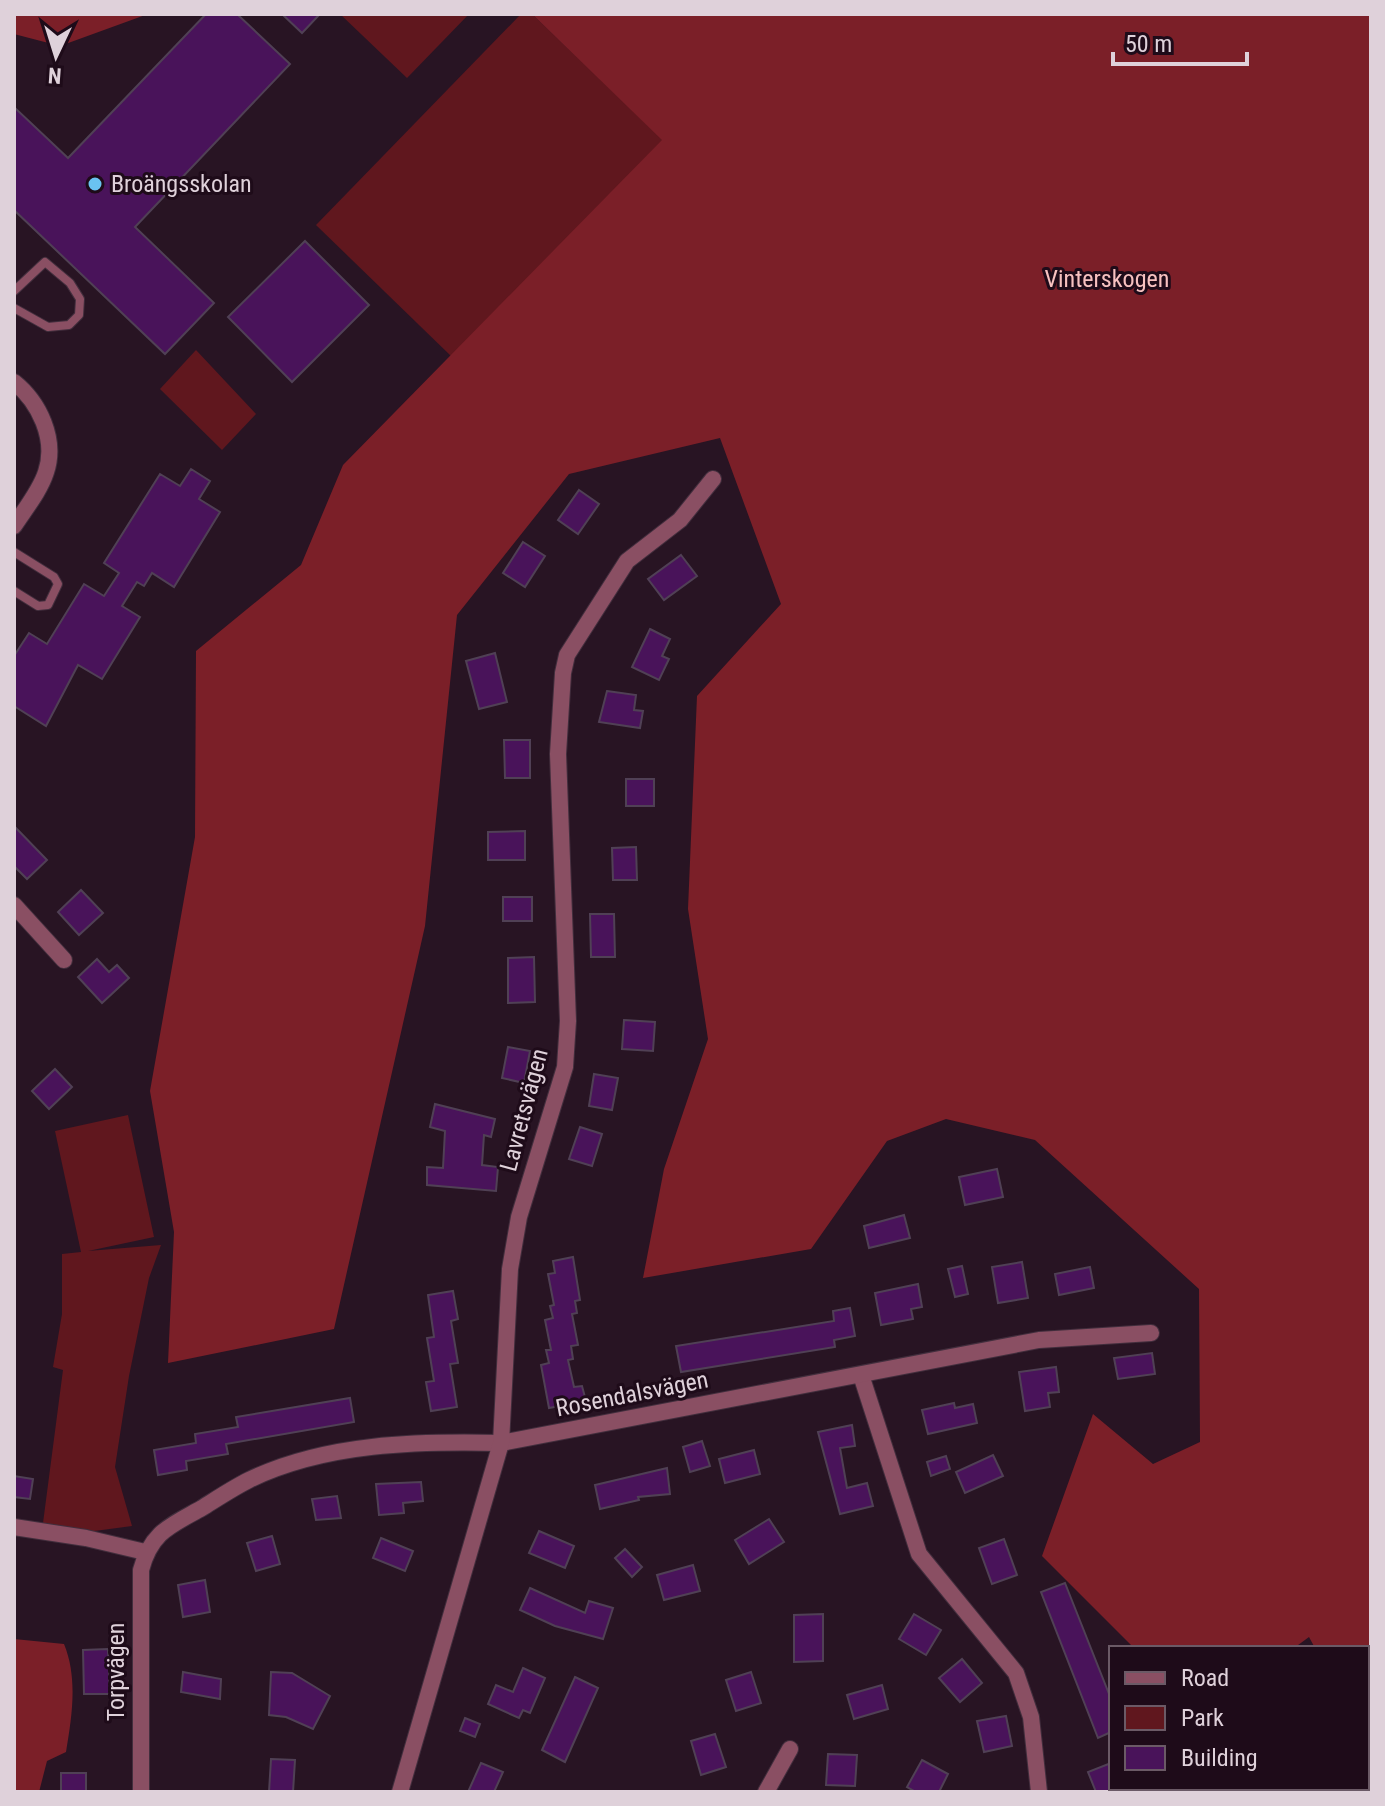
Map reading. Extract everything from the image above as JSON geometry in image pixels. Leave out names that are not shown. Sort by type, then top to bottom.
[{"type":"street","points":[[14,382],[37,406],[49,460],[46,475],[14,526]]},
{"type":"street","name":"Lavretsvägen","points":[[400,1792],[501,1443],[510,1269],[519,1217],[565,1067],[564,855],[558,754],[567,655],[627,561],[680,520],[713,479]]},
{"type":"street","points":[[14,905],[64,960]]},
{"type":"street","name":"Rosendalsvägen","points":[[145,1552],[161,1531],[249,1480],[290,1464],[352,1449],[458,1442],[501,1443],[1039,1340],[1151,1333]]},
{"type":"street","points":[[861,1375],[919,1554],[1016,1673],[1031,1717],[1039,1792]]},
{"type":"street","points":[[14,1527],[86,1538],[145,1552]]},
{"type":"street","name":"Torpvägen","points":[[141,1792],[141,1570],[145,1552]]},
{"type":"street","points":[[766,1792],[790,1749]]},
{"type":"lane","points":[[14,291],[45,262],[70,283],[80,299],[79,315],[69,325],[48,327],[14,308]]},
{"type":"lane","points":[[14,552],[54,577],[58,584],[48,605],[38,606],[14,591]]},
{"type":"green space","points":[[14,14],[148,14],[60,46],[14,34]]},
{"type":"green space","points":[[340,14],[469,14],[407,78]]},
{"type":"green space","points":[[521,14],[532,14],[663,140],[452,357],[316,225]]},
{"type":"green space","name":"Vinterskogen","points":[[532,14],[1371,14],[1371,1765],[1369,1646],[1314,1646],[1309,1637],[1297,1646],[1132,1646],[1042,1556],[1093,1414],[1153,1464],[1200,1442],[1199,1289],[1035,1140],[946,1119],[887,1141],[811,1249],[643,1278],[664,1169],[708,1039],[688,909],[697,696],[781,604],[720,438],[569,474],[457,615],[425,926],[334,1329],[168,1363],[174,1232],[150,1091],[195,837],[196,651],[301,565],[343,465],[662,140]]},
{"type":"green space","points":[[196,350],[256,414],[222,450],[160,389]]},
{"type":"green space","points":[[128,1115],[154,1237],[88,1251],[161,1245],[149,1278],[115,1467],[132,1526],[87,1532],[43,1523],[63,1370],[53,1367],[62,1314],[62,1254],[81,1252],[55,1131]]},
{"type":"green space","points":[[14,1639],[64,1644],[71,1670],[72,1711],[66,1752],[47,1761],[39,1792],[14,1792]]},
{"type":"building","name":"Broängsskolan","points":[[206,14],[237,14],[290,64],[135,227],[214,303],[165,354],[14,210],[14,107],[68,158]]},
{"type":"building","points":[[282,14],[320,14],[302,33]]},
{"type":"building","points":[[305,241],[369,305],[292,382],[228,317]]},
{"type":"building","points":[[191,469],[210,481],[199,499],[220,512],[174,587],[152,573],[144,586],[137,582],[122,606],[140,617],[102,679],[78,665],[46,726],[14,706],[14,656],[29,633],[47,644],[84,584],[104,596],[119,573],[104,563],[160,474],[180,486]]},
{"type":"building","points":[[579,490],[599,504],[578,534],[558,520]]},
{"type":"building","points":[[523,542],[545,556],[525,587],[503,573]]},
{"type":"building","points":[[681,555],[697,576],[664,600],[648,579]]},
{"type":"building","points":[[650,629],[670,639],[662,656],[669,659],[659,680],[632,667]]},
{"type":"building","points":[[495,653],[507,702],[479,709],[466,661]]},
{"type":"building","points":[[607,691],[636,695],[634,710],[643,711],[640,728],[599,722]]},
{"type":"building","points":[[504,740],[530,740],[530,778],[505,778]]},
{"type":"building","points":[[626,779],[654,779],[654,806],[626,806]]},
{"type":"building","points":[[14,826],[47,860],[27,879],[14,866]]},
{"type":"building","points":[[525,831],[525,860],[488,860],[488,832]]},
{"type":"building","points":[[636,847],[637,880],[613,880],[612,848]]},
{"type":"building","points":[[81,890],[103,913],[79,935],[58,912]]},
{"type":"building","points":[[503,897],[532,897],[532,921],[503,921]]},
{"type":"building","points":[[590,914],[614,914],[615,957],[591,957]]},
{"type":"building","points":[[534,957],[535,1002],[508,1003],[508,958]]},
{"type":"building","points":[[97,959],[109,972],[117,965],[129,978],[102,1003],[78,977]]},
{"type":"building","points":[[624,1020],[655,1022],[653,1051],[622,1049]]},
{"type":"building","points":[[508,1047],[530,1051],[524,1083],[502,1078]]},
{"type":"building","points":[[55,1069],[72,1087],[49,1109],[32,1091]]},
{"type":"building","points":[[594,1074],[618,1078],[612,1110],[589,1106]]},
{"type":"building","points":[[435,1104],[495,1119],[491,1137],[484,1135],[482,1165],[498,1167],[496,1191],[427,1185],[427,1167],[443,1168],[445,1131],[430,1127]]},
{"type":"building","points":[[580,1127],[602,1134],[592,1166],[569,1159]]},
{"type":"building","points":[[997,1169],[1003,1197],[965,1205],[959,1177]]},
{"type":"building","points":[[904,1215],[910,1238],[869,1248],[864,1226]]},
{"type":"building","points":[[573,1257],[580,1300],[575,1301],[577,1313],[572,1314],[578,1345],[571,1346],[573,1359],[568,1360],[574,1387],[582,1386],[586,1401],[549,1408],[541,1365],[549,1363],[546,1350],[551,1350],[545,1320],[553,1318],[550,1306],[554,1305],[548,1274],[555,1273],[553,1261]]},
{"type":"building","points":[[1022,1262],[1028,1298],[998,1303],[992,1267]]},
{"type":"building","points":[[962,1266],[968,1294],[955,1297],[948,1269]]},
{"type":"building","points":[[1090,1267],[1094,1288],[1059,1295],[1055,1274]]},
{"type":"building","points":[[918,1284],[922,1307],[911,1309],[913,1319],[881,1325],[875,1293]]},
{"type":"building","points":[[453,1291],[458,1319],[451,1321],[458,1363],[450,1364],[457,1407],[431,1411],[426,1382],[434,1381],[427,1338],[434,1337],[428,1295]]},
{"type":"building","points":[[850,1308],[855,1336],[834,1340],[835,1347],[681,1372],[676,1346],[834,1321],[833,1311]]},
{"type":"building","points":[[1152,1353],[1155,1374],[1118,1379],[1114,1358]]},
{"type":"building","points":[[1056,1367],[1059,1392],[1048,1393],[1050,1407],[1025,1411],[1019,1372]]},
{"type":"building","points":[[350,1398],[354,1422],[226,1444],[228,1454],[186,1461],[187,1470],[158,1475],[154,1450],[196,1443],[195,1434],[238,1427],[236,1417]]},
{"type":"building","points":[[954,1403],[955,1408],[973,1404],[977,1423],[928,1434],[922,1410]]},
{"type":"building","points":[[852,1425],[855,1446],[840,1448],[847,1488],[867,1483],[873,1506],[840,1514],[818,1432]]},
{"type":"building","points":[[702,1441],[710,1466],[690,1472],[683,1447]]},
{"type":"building","points":[[754,1450],[760,1474],[725,1483],[719,1459]]},
{"type":"building","points":[[993,1455],[1003,1476],[965,1493],[956,1472]]},
{"type":"building","points":[[946,1456],[950,1469],[931,1476],[927,1462]]},
{"type":"building","points":[[667,1468],[670,1494],[638,1497],[639,1500],[600,1509],[595,1485]]},
{"type":"building","points":[[14,1476],[33,1479],[30,1499],[14,1497]]},
{"type":"building","points":[[421,1482],[423,1501],[403,1503],[404,1513],[379,1515],[376,1484]]},
{"type":"building","points":[[337,1496],[341,1518],[316,1520],[312,1499]]},
{"type":"building","points":[[769,1519],[784,1542],[749,1564],[735,1540]]},
{"type":"building","points":[[539,1531],[574,1546],[565,1568],[529,1553]]},
{"type":"building","points":[[272,1536],[280,1564],[256,1571],[247,1543]]},
{"type":"building","points":[[381,1538],[413,1551],[405,1571],[373,1558]]},
{"type":"building","points":[[1004,1539],[1017,1575],[992,1584],[979,1548]]},
{"type":"building","points":[[625,1549],[642,1567],[632,1577],[615,1558]]},
{"type":"building","points":[[693,1565],[700,1591],[664,1600],[657,1575]]},
{"type":"building","points":[[205,1580],[210,1612],[183,1617],[178,1585]]},
{"type":"building","points":[[1065,1583],[1109,1694],[1109,1733],[1098,1738],[1041,1592]]},
{"type":"building","points":[[530,1588],[585,1613],[589,1601],[613,1608],[603,1639],[555,1626],[520,1610]]},
{"type":"building","points":[[823,1614],[823,1661],[794,1662],[794,1615]]},
{"type":"building","points":[[914,1614],[941,1630],[926,1655],[899,1639]]},
{"type":"building","points":[[108,1649],[110,1694],[84,1694],[83,1650]]},
{"type":"building","points":[[962,1659],[982,1683],[960,1702],[939,1678]]},
{"type":"building","points":[[523,1668],[545,1678],[530,1713],[523,1710],[519,1718],[488,1704],[496,1685],[513,1692]]},
{"type":"building","points":[[183,1672],[221,1679],[220,1699],[181,1692]]},
{"type":"building","points":[[271,1672],[292,1673],[330,1696],[313,1729],[286,1717],[269,1715]]},
{"type":"building","points":[[751,1672],[761,1703],[736,1711],[726,1680]]},
{"type":"building","points":[[575,1677],[598,1688],[565,1762],[542,1750]]},
{"type":"building","points":[[882,1685],[888,1709],[854,1719],[847,1695]]},
{"type":"building","points":[[1006,1716],[1012,1746],[984,1752],[977,1721]]},
{"type":"building","points":[[465,1718],[480,1724],[475,1737],[460,1731]]},
{"type":"building","points":[[715,1734],[726,1767],[701,1775],[691,1741]]},
{"type":"building","points":[[828,1754],[857,1755],[855,1786],[826,1785]]},
{"type":"building","points":[[271,1759],[295,1760],[293,1792],[269,1792]]},
{"type":"building","points":[[922,1760],[948,1774],[939,1792],[916,1792],[907,1787]]},
{"type":"building","points":[[481,1763],[503,1772],[494,1792],[468,1792]]},
{"type":"building","points":[[1109,1764],[1111,1792],[1096,1792],[1088,1772]]},
{"type":"building","points":[[61,1773],[86,1773],[86,1792],[61,1792]]},
{"type":"place","name":"Broängsskolan","points":[[95,184]]}]
